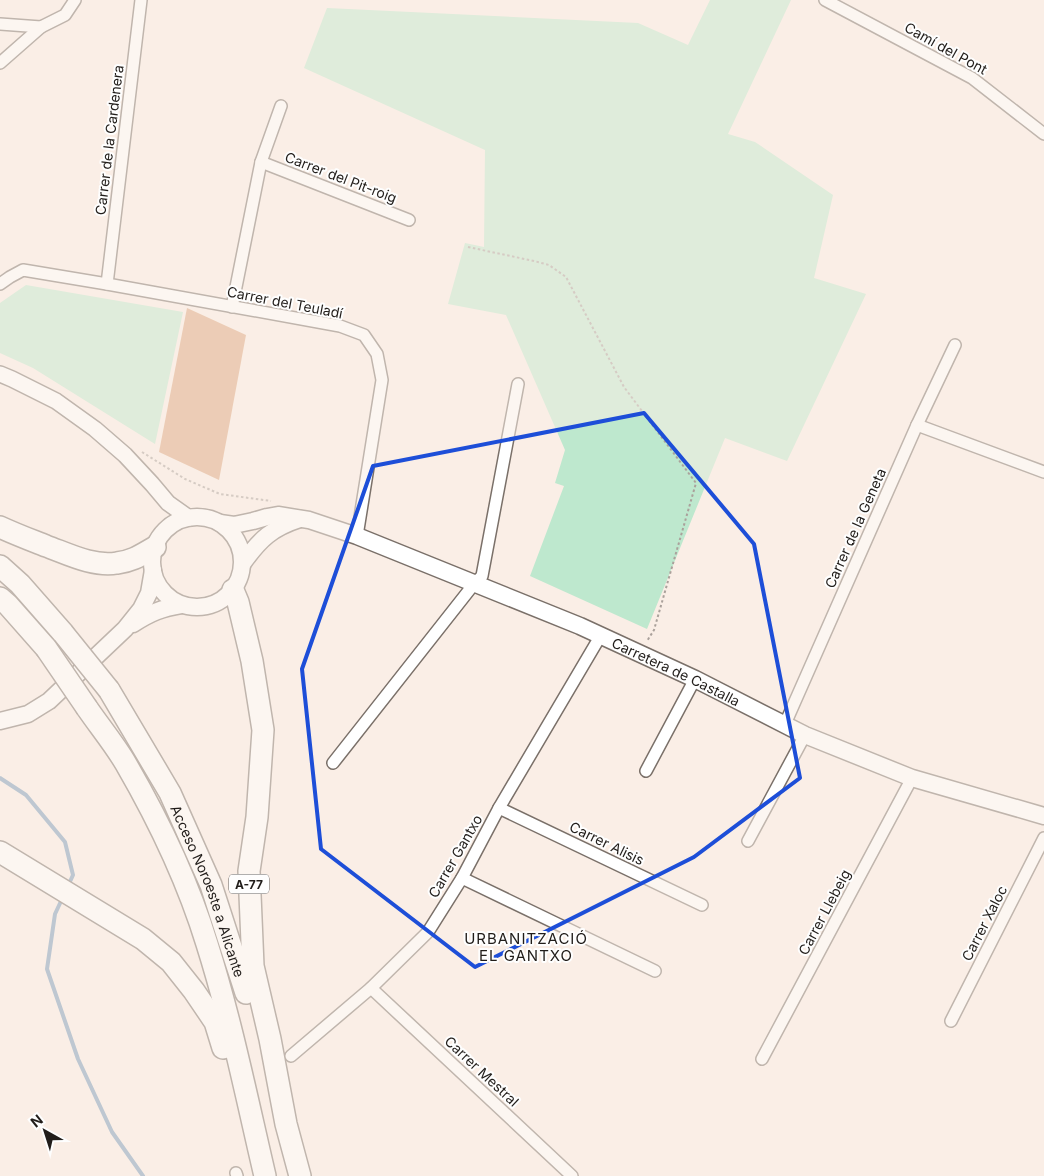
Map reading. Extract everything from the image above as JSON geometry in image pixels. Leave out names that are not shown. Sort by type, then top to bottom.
[{"type":"highway","points":[[0,527],[73,556],[95,562],[115,564],[134,559],[155,547]]},
{"type":"highway","name":"Acceso Noroeste a Alicante","points":[[0,566],[20,584],[64,633],[109,690],[170,793],[211,885],[244,984],[288,1176]]},
{"type":"highway","name":"A-77","points":[[233,590],[238,602],[252,661],[263,730],[257,817],[249,872],[253,966],[270,1039],[286,1124],[300,1176]]},
{"type":"highway","name":"Acceso Noroeste a Alicante","points":[[0,598],[8,604],[46,648],[125,763],[151,809],[172,854],[207,943],[227,1012],[265,1176]]},
{"type":"highway","points":[[0,852],[143,939],[171,962],[215,1022],[238,1094],[258,1176]]},
{"type":"main road","name":"Carretera de Castalla","points":[[220,523],[234,525],[278,515],[304,520],[357,536],[601,635],[804,735],[912,778],[1044,816]]},
{"type":"main road","points":[[125,629],[166,607],[181,605],[195,608],[209,606],[222,600],[233,590],[240,577],[243,563],[241,551],[237,540],[220,523],[205,518],[182,520],[166,529],[155,547],[152,558],[153,570],[158,585],[168,596],[181,605]]},
{"type":"main road","points":[[243,563],[264,537],[277,528],[304,520]]},
{"type":"main road","points":[[0,721],[28,714],[49,701],[125,629],[149,593],[153,570]]},
{"type":"street","points":[[0,64],[41,27],[65,15],[75,0]]},
{"type":"street","name":"Carrer de la Cardenera","points":[[107,284],[141,0]]},
{"type":"street","name":"Camí del Pont","points":[[832,1],[972,78],[1044,134]]},
{"type":"street","points":[[0,24],[41,27]]},
{"type":"street","points":[[232,307],[261,162],[281,106]]},
{"type":"street","name":"Carrer del Pit-roig","points":[[261,162],[409,220]]},
{"type":"street","name":"Carrer del Teuladí","points":[[0,284],[23,270],[340,326],[364,335],[377,354],[382,380],[357,536]]},
{"type":"street","name":"Carrer de la Geneta","points":[[785,724],[917,425],[956,345]]},
{"type":"street","points":[[0,374],[56,401],[95,429],[125,455],[182,520]]},
{"type":"street","points":[[333,763],[482,576],[518,384]]},
{"type":"street","points":[[917,425],[1044,472]]},
{"type":"street","name":"Carrer Gantxo","points":[[291,1056],[371,988],[428,932],[462,878],[499,808],[601,635]]},
{"type":"street","points":[[646,771],[695,680]]},
{"type":"street","points":[[748,841],[804,735]]},
{"type":"street","name":"Carrer Llebeig","points":[[762,1059],[912,778]]},
{"type":"street","name":"Carrer Alisis","points":[[499,808],[702,905]]},
{"type":"street","name":"Carrer Xaloc","points":[[951,1021],[1044,838]]},
{"type":"street","points":[[462,878],[655,970]]},
{"type":"street","name":"Carrer Mestral","points":[[371,988],[572,1176]]},
{"type":"path","points":[[468,248],[548,265],[566,277],[624,387],[696,483],[654,630],[639,653]]},
{"type":"highlighted area","points":[[644,413],[754,544],[800,778],[694,857],[475,967],[321,849],[302,669],[373,466]]},
{"type":"green space","points":[[710,0],[791,0],[728,134],[755,142],[833,195],[814,278],[866,294],[787,461],[725,438],[647,629],[530,576],[564,486],[555,483],[565,450],[506,315],[448,304],[465,243],[484,247],[485,150],[304,68],[327,8],[638,23],[688,45]]},
{"type":"green space","points":[[26,285],[183,312],[155,444],[33,368],[0,353],[0,303]]},
{"type":"building","points":[[187,308],[246,335],[219,480],[159,452]]},
{"type":"waterway","points":[[0,778],[26,795],[65,842],[73,875],[68,886]]},
{"type":"waterway","points":[[62,899],[55,914],[47,969],[78,1059],[112,1132],[143,1176]]},
{"type":"district","name":"URBANITZACIÓ EL GANTXO","points":[[526,946]]}]
